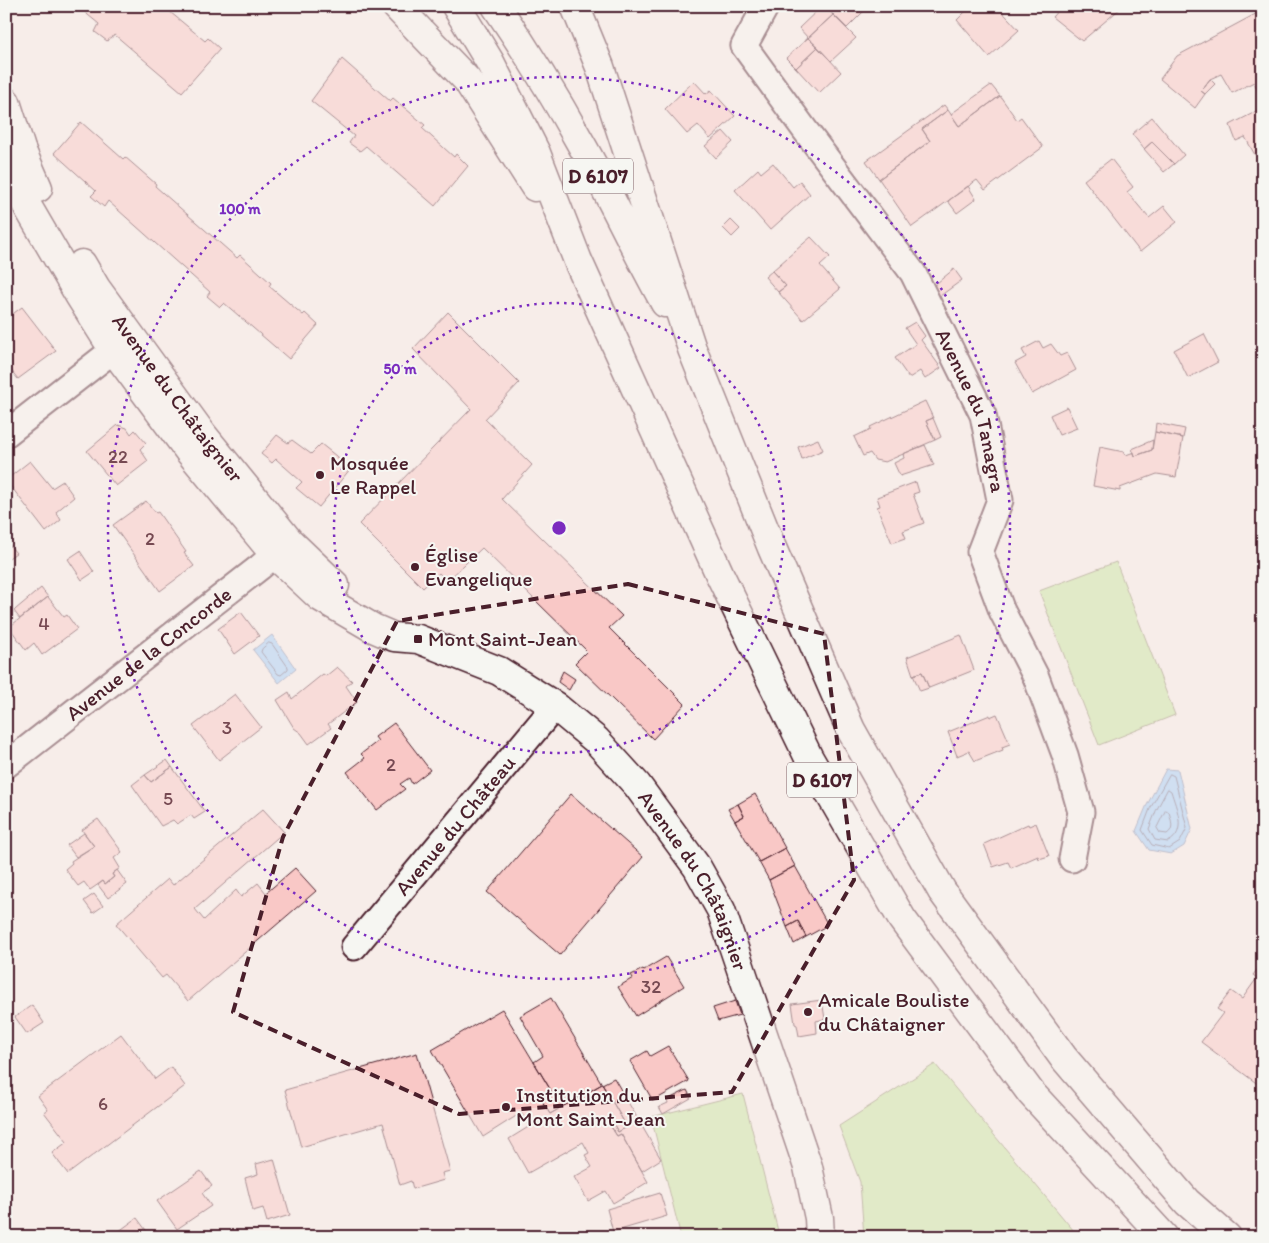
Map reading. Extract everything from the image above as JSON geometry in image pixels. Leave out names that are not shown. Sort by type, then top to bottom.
[{"type":"main road","points":[[396,6],[467,80],[518,159],[578,261]]},
{"type":"main road","name":"D 6107","points":[[456,6],[490,62],[536,154],[578,261],[720,574],[809,758],[902,919],[1031,1093],[1164,1237]]},
{"type":"main road","name":"D 6107","points":[[496,6],[531,58],[581,143],[645,267],[692,349],[772,548],[851,730],[942,891],[1063,1057],[1187,1202],[1227,1237]]},
{"type":"main road","points":[[575,6],[600,67],[692,349]]},
{"type":"main road","name":"Avenue du Châtaignier","points":[[6,102],[11,151],[38,189],[96,288],[122,342],[203,435],[231,485],[282,548],[332,584],[418,639],[499,671],[555,706],[596,740],[637,785],[697,867],[721,910],[808,1167],[819,1218],[820,1237]]},
{"type":"street","name":"Avenue du Tanagra","points":[[766,6],[744,46],[913,273],[983,415],[1000,500],[980,552],[1002,611],[1036,677],[1065,755],[1080,812],[1072,859]]},
{"type":"street","points":[[6,434],[122,342]]},
{"type":"street","name":"Avenue de la Concorde","points":[[6,765],[282,548]]},
{"type":"street","name":"Avenue du Château","points":[[354,947],[555,706]]},
{"type":"highlighted area","points":[[628,584],[824,634],[854,880],[732,1092],[459,1114],[233,1012],[283,837],[397,621]]},
{"type":"green space","points":[[1116,562],[1175,715],[1099,745],[1039,591]]},
{"type":"green space","points":[[935,1064],[1074,1231],[972,1237],[864,1237],[860,1182],[839,1126]]},
{"type":"green space","points":[[743,1094],[778,1231],[757,1237],[681,1237],[651,1117]]},
{"type":"water","points":[[272,635],[296,669],[279,683],[253,650]]},
{"type":"water","points":[[1166,769],[1178,770],[1192,829],[1184,846],[1171,854],[1149,850],[1136,831]]},
{"type":"building","points":[[77,6],[169,6],[173,9],[170,12],[205,41],[208,38],[220,49],[182,92],[115,35],[107,41],[95,32],[99,24]]},
{"type":"building","points":[[822,6],[825,6],[833,15],[808,38],[799,28]]},
{"type":"building","points":[[825,6],[869,6],[847,28]]},
{"type":"building","points":[[971,6],[997,6],[1019,30],[989,57],[957,20]]},
{"type":"building","points":[[1062,6],[1122,7],[1082,41],[1052,17]]},
{"type":"building","points":[[1263,10],[1263,102],[1254,82],[1232,93],[1221,74],[1210,79],[1201,91],[1205,94],[1195,108],[1160,79],[1177,56]]},
{"type":"building","points":[[833,15],[856,38],[831,61],[808,38]]},
{"type":"building","points":[[808,38],[818,47],[796,68],[786,58]]},
{"type":"building","points":[[818,47],[841,72],[819,93],[796,68]]},
{"type":"building","points":[[342,59],[390,101],[393,98],[425,125],[422,128],[454,157],[456,154],[468,166],[435,206],[366,146],[360,151],[349,143],[354,136],[311,101]]},
{"type":"building","points":[[1210,79],[1215,84],[1205,94],[1201,91]]},
{"type":"building","points":[[694,81],[706,94],[711,90],[735,116],[710,139],[698,125],[687,134],[665,109]]},
{"type":"building","points":[[991,85],[1000,96],[959,126],[951,114]]},
{"type":"building","points":[[1000,96],[1017,120],[1021,117],[1043,147],[985,190],[977,180],[912,227],[879,179],[930,141],[922,129],[948,110],[959,126]]},
{"type":"building","points":[[944,105],[948,110],[922,129],[930,141],[879,179],[866,161]]},
{"type":"building","points":[[1263,108],[1263,151],[1255,155],[1245,137],[1236,141],[1230,125]]},
{"type":"building","points":[[1152,117],[1184,155],[1174,164],[1152,142],[1144,149],[1132,134]]},
{"type":"building","points":[[81,122],[123,159],[125,157],[156,184],[155,186],[237,258],[240,255],[271,283],[269,286],[303,315],[305,313],[318,325],[289,359],[224,303],[220,307],[207,296],[210,292],[108,201],[104,207],[91,196],[96,191],[54,153]]},
{"type":"building","points":[[723,131],[733,142],[716,158],[705,146]]},
{"type":"building","points":[[1152,142],[1174,164],[1164,172],[1144,149]]},
{"type":"building","points":[[1111,159],[1133,187],[1127,192],[1149,218],[1164,206],[1177,222],[1140,252],[1084,180]]},
{"type":"building","points":[[773,163],[793,187],[800,181],[810,194],[770,230],[735,190],[758,169],[761,173]]},
{"type":"building","points":[[968,186],[976,199],[957,213],[948,201]]},
{"type":"building","points":[[731,220],[740,229],[732,237],[723,228]]},
{"type":"building","points":[[811,237],[830,257],[820,266],[840,289],[803,320],[778,292],[786,286],[772,271]]},
{"type":"building","points":[[954,269],[962,280],[940,296],[932,287]]},
{"type":"building","points":[[772,271],[786,286],[778,292],[765,277]]},
{"type":"building","points":[[22,307],[56,351],[18,379],[6,364],[10,359],[6,355],[6,319]]},
{"type":"building","points":[[448,312],[519,383],[485,419],[532,465],[502,499],[622,616],[609,628],[685,704],[653,739],[575,663],[587,651],[482,548],[447,581],[439,573],[423,588],[359,524],[471,409],[413,349]]},
{"type":"building","points":[[915,322],[925,336],[921,340],[941,368],[925,379],[920,371],[909,378],[895,358],[916,344],[905,328]]},
{"type":"building","points":[[1204,334],[1218,362],[1188,378],[1174,350]]},
{"type":"building","points":[[1039,341],[1043,348],[1051,344],[1060,356],[1067,353],[1076,370],[1032,394],[1015,363],[1026,357],[1022,350]]},
{"type":"building","points":[[925,401],[933,418],[926,421],[935,440],[885,462],[875,460],[870,453],[863,456],[854,437],[871,429],[870,427]]},
{"type":"building","points":[[1067,407],[1077,428],[1059,435],[1050,415]]},
{"type":"building","points":[[933,418],[941,437],[935,440],[926,421]]},
{"type":"building","points":[[1156,423],[1185,429],[1183,438],[1155,432]]},
{"type":"building","points":[[118,425],[127,428],[131,434],[135,430],[146,443],[140,449],[148,461],[116,486],[87,451]]},
{"type":"building","points":[[1155,432],[1183,438],[1176,477],[1157,474],[1120,488],[1120,491],[1093,486],[1100,447],[1124,452],[1126,455],[1134,452],[1135,456],[1152,450]]},
{"type":"building","name":"Mosquée Le Rappel","points":[[277,435],[288,443],[292,440],[311,454],[321,444],[351,468],[319,507],[296,488],[302,482],[276,459],[272,463],[261,454]]},
{"type":"building","points":[[818,439],[823,450],[802,459],[798,447]]},
{"type":"building","points":[[1153,440],[1152,450],[1135,456],[1132,449]]},
{"type":"building","points":[[925,445],[934,465],[900,476],[894,463],[904,458],[903,454]]},
{"type":"building","points":[[30,461],[52,488],[63,481],[74,497],[56,512],[61,520],[46,532],[6,480]]},
{"type":"building","points":[[916,482],[919,492],[913,494],[924,523],[903,531],[906,538],[892,543],[877,507],[880,506],[877,497]]},
{"type":"building","points":[[146,501],[156,513],[158,512],[194,566],[160,591],[113,525]]},
{"type":"building","points":[[6,541],[16,553],[6,560]]},
{"type":"building","points":[[80,551],[94,572],[82,580],[68,559]]},
{"type":"building","points":[[41,588],[48,597],[20,619],[14,611]]},
{"type":"building","points":[[48,597],[64,617],[67,615],[77,629],[42,655],[34,643],[26,650],[9,627]]},
{"type":"building","points":[[241,612],[259,636],[235,654],[218,629]]},
{"type":"building","points":[[961,635],[974,670],[929,688],[922,672],[913,675],[907,657]]},
{"type":"building","points":[[337,667],[352,681],[346,686],[357,702],[328,724],[331,728],[309,744],[301,733],[294,728],[277,700],[289,692],[292,699],[323,674],[326,676]]},
{"type":"building","points":[[563,671],[575,679],[569,690],[558,682]]},
{"type":"building","points":[[922,672],[929,688],[920,691],[913,675]]},
{"type":"building","points":[[235,694],[261,727],[219,760],[193,726]]},
{"type":"building","points":[[997,714],[1010,744],[1002,747],[1003,750],[975,761],[969,751],[957,756],[948,732]]},
{"type":"building","points":[[394,723],[430,770],[412,784],[409,778],[400,784],[405,789],[377,810],[347,772],[365,758],[361,754],[378,741],[375,737]]},
{"type":"building","points":[[167,760],[172,767],[151,782],[145,775]]},
{"type":"building","points":[[172,767],[205,812],[194,819],[191,815],[177,824],[173,820],[161,826],[132,785],[145,775],[151,782]]},
{"type":"building","points":[[571,794],[643,857],[560,955],[487,892]]},
{"type":"building","points":[[755,794],[785,848],[759,862],[735,821],[744,816],[738,804]]},
{"type":"building","points":[[738,804],[744,816],[735,821],[728,809]]},
{"type":"building","points":[[263,809],[284,832],[195,909],[204,920],[236,890],[241,897],[258,883],[266,893],[295,868],[316,891],[188,1001],[166,975],[162,978],[116,924],[168,879],[173,885]]},
{"type":"building","points":[[98,819],[122,852],[114,858],[120,868],[112,874],[114,877],[105,884],[103,881],[90,890],[84,882],[78,886],[65,869],[72,863],[71,861],[94,846],[82,830]]},
{"type":"building","points":[[1036,823],[1049,856],[1039,859],[1038,856],[1011,868],[1008,862],[993,867],[984,844],[1028,824],[1029,826]]},
{"type":"building","points":[[84,833],[94,846],[76,857],[67,845]]},
{"type":"building","points":[[785,848],[795,866],[769,880],[759,862]]},
{"type":"building","points":[[795,866],[828,925],[806,937],[798,921],[787,927],[769,880]]},
{"type":"building","points":[[117,870],[127,884],[108,898],[98,885],[103,881],[105,884],[114,877],[112,874]]},
{"type":"building","points":[[94,894],[103,906],[93,913],[84,901]]},
{"type":"building","points":[[798,921],[806,937],[794,944],[787,927]]},
{"type":"building","points":[[666,957],[684,986],[636,1016],[618,987],[633,978],[631,975]]},
{"type":"building","points":[[1263,962],[1263,1088],[1201,1042],[1223,1013],[1217,1009],[1231,991],[1242,999],[1257,978],[1253,975]]},
{"type":"building","points":[[551,998],[602,1084],[550,1114],[542,1101],[553,1094],[534,1062],[543,1056],[520,1016]]},
{"type":"building","name":"Amicale Bouliste du Châtaigner","points":[[822,1000],[825,1019],[816,1021],[817,1033],[799,1036],[792,1004]]},
{"type":"building","points":[[735,1001],[740,1015],[718,1021],[713,1008]]},
{"type":"building","points":[[32,1005],[44,1023],[27,1034],[15,1017]]},
{"type":"building","name":"Institution du Mont Saint-Jean","points":[[502,1009],[553,1094],[542,1101],[550,1114],[602,1084],[627,1127],[618,1132],[613,1123],[610,1125],[617,1136],[621,1134],[648,1182],[613,1203],[606,1191],[588,1201],[574,1177],[592,1167],[585,1155],[589,1153],[583,1142],[528,1173],[509,1139],[530,1126],[521,1113],[483,1137],[432,1050]]},
{"type":"building","points":[[121,1034],[155,1079],[171,1067],[185,1086],[68,1174],[52,1153],[67,1142],[44,1112],[48,1110],[38,1096]]},
{"type":"building","points":[[668,1046],[689,1081],[653,1101],[630,1061],[647,1051],[650,1056]]},
{"type":"building","points":[[417,1053],[450,1171],[442,1173],[444,1180],[413,1189],[411,1181],[400,1185],[383,1123],[301,1147],[285,1090]]},
{"type":"building","points":[[614,1078],[661,1159],[642,1171],[621,1134],[617,1136],[610,1125],[613,1123],[618,1132],[627,1127],[602,1084]]},
{"type":"building","points":[[687,1090],[691,1098],[663,1114],[659,1107],[668,1103],[667,1100]]},
{"type":"building","points":[[274,1159],[290,1215],[267,1222],[263,1208],[253,1211],[245,1178],[258,1174],[256,1164]]},
{"type":"building","points":[[201,1171],[212,1186],[202,1193],[211,1206],[177,1229],[157,1201]]},
{"type":"building","points":[[660,1193],[667,1216],[613,1232],[607,1209]]},
{"type":"building","points":[[137,1218],[151,1237],[111,1237]]},
{"type":"place","name":"Mosquée Le Rappel","points":[[320,475]]},
{"type":"place","name":"Église Evangelique","points":[[415,567]]},
{"type":"place","name":"Mont Saint-Jean","points":[[418,639]]},
{"type":"place","name":"Amicale Bouliste du Châtaigner","points":[[808,1012]]},
{"type":"place","name":"Institution du Mont Saint-Jean","points":[[506,1107]]}]
